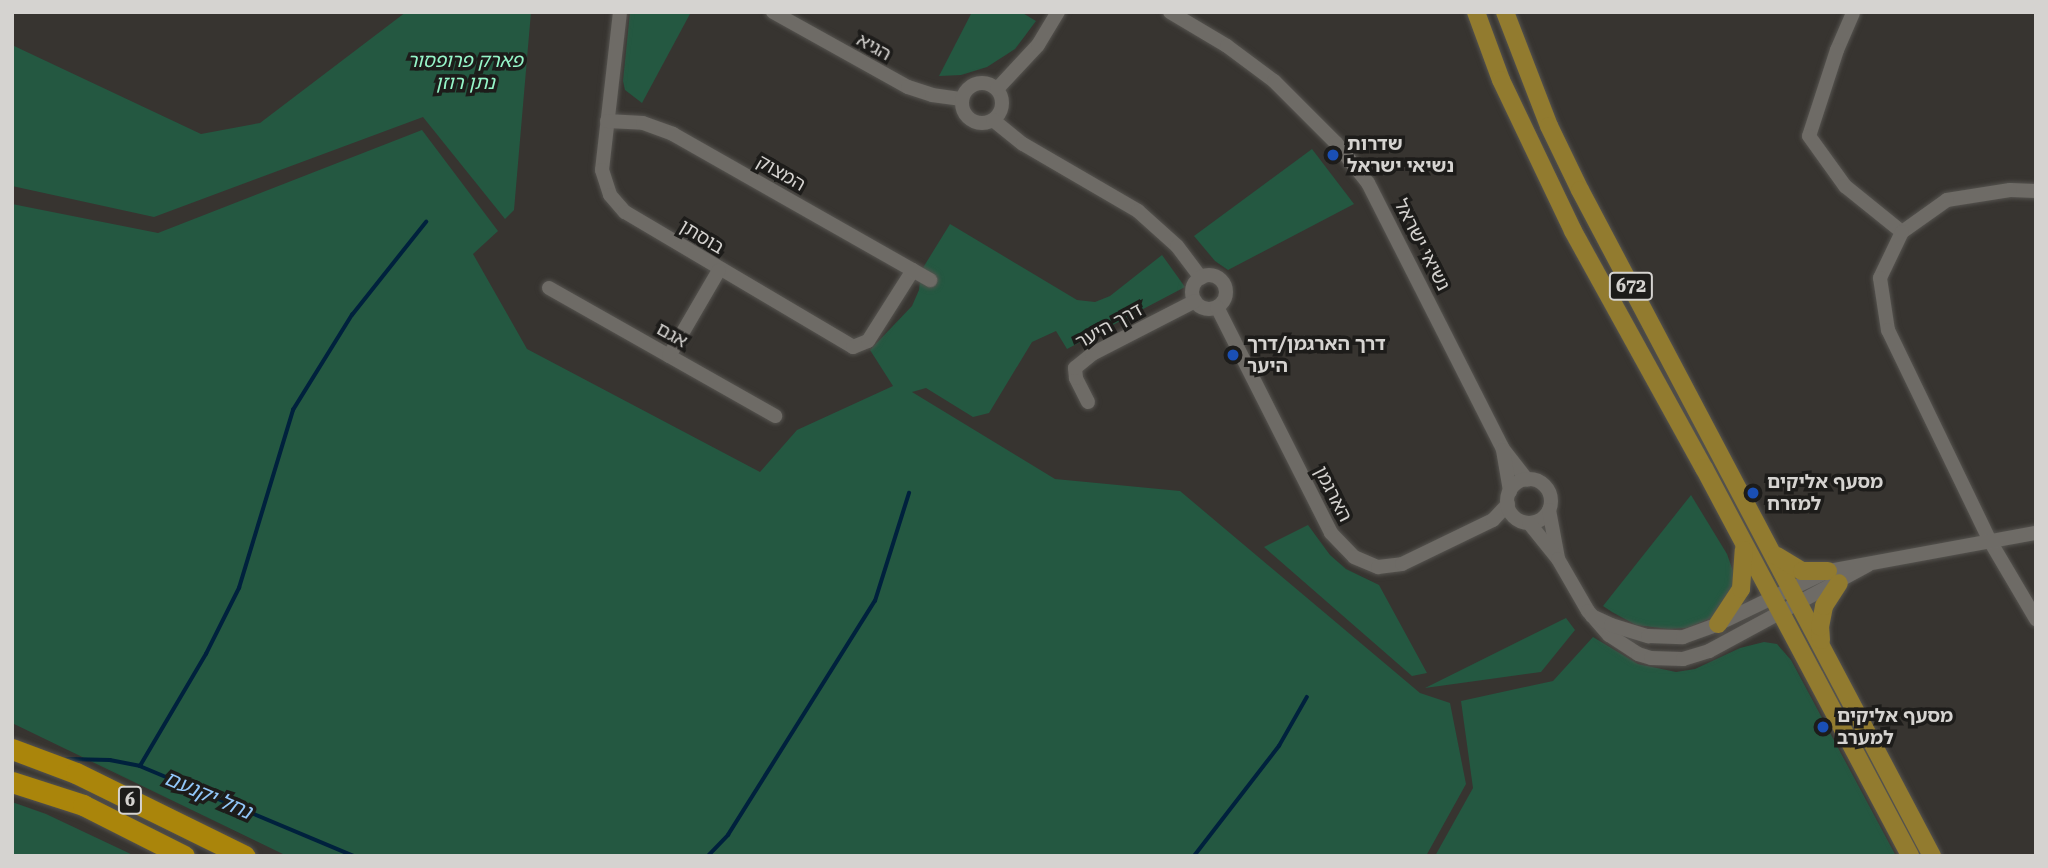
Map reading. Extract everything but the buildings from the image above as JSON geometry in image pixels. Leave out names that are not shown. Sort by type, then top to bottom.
[{"type":"highway","name":"6","points":[[12,749],[76,774],[245,856]]},
{"type":"highway","name":"6","points":[[12,782],[83,805],[184,856]]},
{"type":"main road","name":"672","points":[[1476,12],[1501,80],[1573,231],[1704,468],[1910,856]]},
{"type":"main road","name":"672","points":[[1505,12],[1549,126],[1580,190],[1932,856]]},
{"type":"main road","points":[[1718,624],[1741,589],[1744,546]]},
{"type":"main road","points":[[1773,552],[1801,571],[1833,577],[1821,616],[1822,644]]},
{"type":"street","name":"בוסתן","points":[[620,12],[602,170],[610,195],[632,217],[842,342],[856,347],[868,341],[913,270]]},
{"type":"street","name":"הגיא","points":[[773,12],[908,87],[932,95],[962,99]]},
{"type":"street","points":[[997,89],[1038,45],[1058,12]]},
{"type":"street","name":"נשיאי ישראל","points":[[1170,12],[1227,46],[1274,81],[1336,143],[1368,183],[1503,449],[1527,480],[1535,480],[1547,489],[1558,559]]},
{"type":"street","points":[[1853,13],[1837,50],[1809,136],[1845,186],[1902,232]]},
{"type":"street","points":[[979,83],[997,89],[1002,105],[993,120],[980,123],[968,117],[962,99],[968,88],[979,83]]},
{"type":"street","points":[[993,120],[1023,145],[1138,211],[1177,246],[1201,278]]},
{"type":"street","name":"המצוק","points":[[607,121],[643,123],[673,134],[930,280]]},
{"type":"street","points":[[2036,191],[2010,190],[1947,200],[1902,232],[1880,278],[1888,330],[1990,541],[2036,619]]},
{"type":"street","points":[[669,356],[719,270]]},
{"type":"street","points":[[1211,275],[1224,284],[1225,299],[1217,307],[1203,308],[1195,301],[1192,291],[1201,278],[1211,275]]},
{"type":"street","name":"אגם","points":[[549,288],[775,416]]},
{"type":"street","name":"דרך היער","points":[[1088,402],[1076,378],[1075,368],[1092,354],[1195,301]]},
{"type":"street","name":"הארגמן","points":[[1217,307],[1331,533],[1354,557],[1378,567],[1402,564],[1493,520],[1524,521]]},
{"type":"street","name":"נשיאי ישראל","points":[[1503,449],[1509,498],[1524,521],[1558,559],[1592,615],[1623,646],[1637,654],[1668,660],[1709,651],[1776,605]]},
{"type":"street","points":[[1509,498],[1527,480]]},
{"type":"street","name":"הארגמן","points":[[1493,520],[1509,498]]},
{"type":"street","points":[[1524,521],[1541,520],[1549,510]]},
{"type":"street","points":[[1592,615],[1628,631],[1664,638],[1683,637],[1776,605],[1833,577],[1869,565],[2036,533]]},
{"type":"green space","name":"פארק פרופסור נתן רוזן","points":[[406,12],[531,12],[514,210],[505,219],[423,117],[154,217],[12,186],[12,45],[201,134],[260,123]]},
{"type":"green space","points":[[630,12],[691,12],[642,103],[625,90],[623,81]]},
{"type":"green space","points":[[972,12],[1021,12],[1036,21],[1015,49],[987,67],[961,75],[939,76]]},
{"type":"green space","points":[[422,130],[498,231],[473,254],[527,349],[760,472],[797,430],[893,386],[870,350],[912,306],[919,290],[921,271],[950,224],[1077,300],[1095,302],[1110,296],[1162,255],[1185,287],[1067,349],[1056,331],[1032,342],[989,413],[973,417],[926,388],[912,392],[1055,479],[1180,491],[1420,693],[1450,703],[1466,784],[1426,856],[287,856],[12,723],[12,204],[158,233]]},
{"type":"green space","points":[[1312,149],[1354,204],[1228,270],[1215,261],[1194,236]]},
{"type":"green space","points":[[1691,495],[1727,554],[1734,574],[1734,586],[1716,616],[1687,628],[1668,629],[1636,625],[1603,606]]},
{"type":"green space","points":[[1308,525],[1330,555],[1346,569],[1379,585],[1427,673],[1412,676],[1264,547]]},
{"type":"green space","points":[[1566,618],[1575,630],[1541,672],[1425,688]]},
{"type":"green space","points":[[1593,637],[1638,664],[1676,672],[1695,669],[1740,648],[1764,642],[1777,644],[1791,660],[1896,856],[1435,856],[1473,788],[1461,701],[1553,681]]},
{"type":"green space","points":[[12,802],[46,814],[135,856],[12,856]]},
{"type":"waterway","points":[[140,766],[206,654],[239,588],[293,410],[352,315],[426,222]]},
{"type":"waterway","points":[[708,856],[728,835],[875,601],[909,493]]},
{"type":"waterway","points":[[1194,856],[1279,746],[1307,697]]},
{"type":"waterway","name":"נחל יקנעם","points":[[67,759],[110,760],[140,766],[354,856]]},
{"type":"place","name":"שדרות נשיאי ישראל","points":[[1333,155]]},
{"type":"place","name":"דרך הארגמן/דרך היער","points":[[1233,355]]},
{"type":"place","name":"מסעף אליקים למזרח","points":[[1753,493]]},
{"type":"place","name":"מסעף אליקים למערב","points":[[1823,727]]}]
